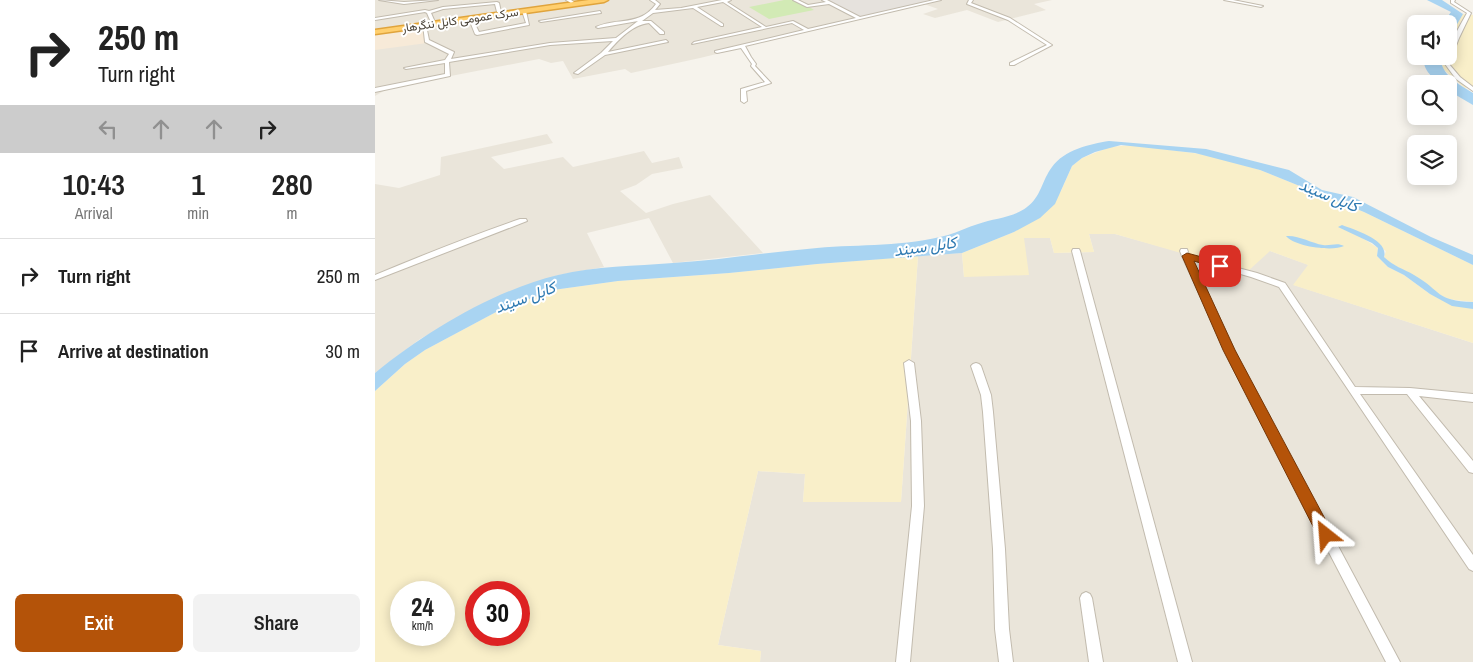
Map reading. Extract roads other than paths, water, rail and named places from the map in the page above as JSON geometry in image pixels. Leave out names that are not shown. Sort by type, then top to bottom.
[{"type":"highway","name":"سرک عمومی کابل ننگرهار","points":[[426,24],[570,1],[589,0]]},
{"type":"highway","name":"سرک عمومی کابل ننگرهار","points":[[375,31],[604,0]]},
{"type":"street","points":[[377,0],[419,2],[436,0]]},
{"type":"street","points":[[576,73],[603,54],[617,39],[652,12],[658,4],[652,0]]},
{"type":"street","points":[[652,12],[694,7],[729,0]]},
{"type":"street","points":[[795,0],[807,6],[829,3]]},
{"type":"street","points":[[825,0],[859,18]]},
{"type":"street","points":[[717,52],[743,46],[744,44],[939,0]]},
{"type":"street","points":[[971,0],[968,3],[1009,19],[1051,45],[1012,64]]},
{"type":"street","points":[[1226,0],[1261,6]]},
{"type":"street","points":[[1453,0],[1452,2],[1469,13],[1461,32],[1456,38],[1447,64],[1459,81],[1473,88]]},
{"type":"street","points":[[723,1],[764,27]]},
{"type":"street","points":[[375,6],[395,2]]},
{"type":"street","points":[[375,90],[449,75],[447,61],[452,53],[427,41],[426,24],[432,20],[419,2]]},
{"type":"street","points":[[375,19],[450,7],[497,3],[499,12]]},
{"type":"street","points":[[694,7],[722,25]]},
{"type":"street","points":[[545,8],[556,17],[554,19]]},
{"type":"street","points":[[471,19],[477,34],[528,24],[524,11]]},
{"type":"street","points":[[541,21],[600,12]]},
{"type":"street","points":[[598,26],[644,18]]},
{"type":"street","points":[[638,23],[650,22],[662,33]]},
{"type":"street","points":[[694,43],[793,22],[808,30]]},
{"type":"street","points":[[406,68],[550,44],[617,39]]},
{"type":"street","points":[[603,54],[666,41]]},
{"type":"street","points":[[743,46],[754,64],[753,66],[767,82],[743,90],[744,101]]},
{"type":"street","points":[[375,278],[435,255],[458,243],[523,221]]},
{"type":"street","points":[[1076,251],[1185,662]]},
{"type":"street","points":[[1185,253],[1282,285],[1473,564]]},
{"type":"street","points":[[1185,253],[1229,350],[1393,662]]},
{"type":"street","points":[[903,662],[918,506],[916,422],[909,363]]},
{"type":"street","points":[[976,366],[986,395],[988,412],[1006,662]]},
{"type":"street","points":[[1353,390],[1410,391],[1473,398]]},
{"type":"street","points":[[1410,391],[1473,468]]},
{"type":"street","points":[[1086,598],[1096,662]]},
{"type":"water","points":[[1427,0],[1442,0],[1463,14],[1457,24],[1457,15],[1449,15],[1451,12]]},
{"type":"water","points":[[1424,65],[1442,65],[1448,75],[1430,75]]},
{"type":"water","points":[[1457,83],[1473,93],[1473,105],[1457,96]]},
{"type":"water","name":"کابل سيند","points":[[1109,141],[1206,149],[1289,170],[1322,190],[1353,197],[1431,237],[1473,255],[1473,265],[1364,212],[1260,170],[1195,153],[1121,145],[1095,152],[1082,158],[1072,166],[1055,204],[1040,218],[1014,232],[962,253],[618,281],[553,290],[498,311],[425,350],[405,364],[375,391],[375,373],[416,342],[485,302],[534,282],[572,272],[601,268],[691,262],[817,248],[916,242],[932,239],[1022,211],[1032,203],[1052,167],[1063,156],[1086,146]]},
{"type":"water","points":[[1342,225],[1370,236],[1381,246],[1384,251],[1384,257],[1387,260],[1423,281],[1445,297],[1452,300],[1473,302],[1473,309],[1452,306],[1430,294],[1404,275],[1388,267],[1377,256],[1378,248],[1372,243],[1338,227]]},
{"type":"water","points":[[1286,236],[1323,245],[1339,244],[1344,246],[1338,248],[1313,247],[1296,243]]}]
